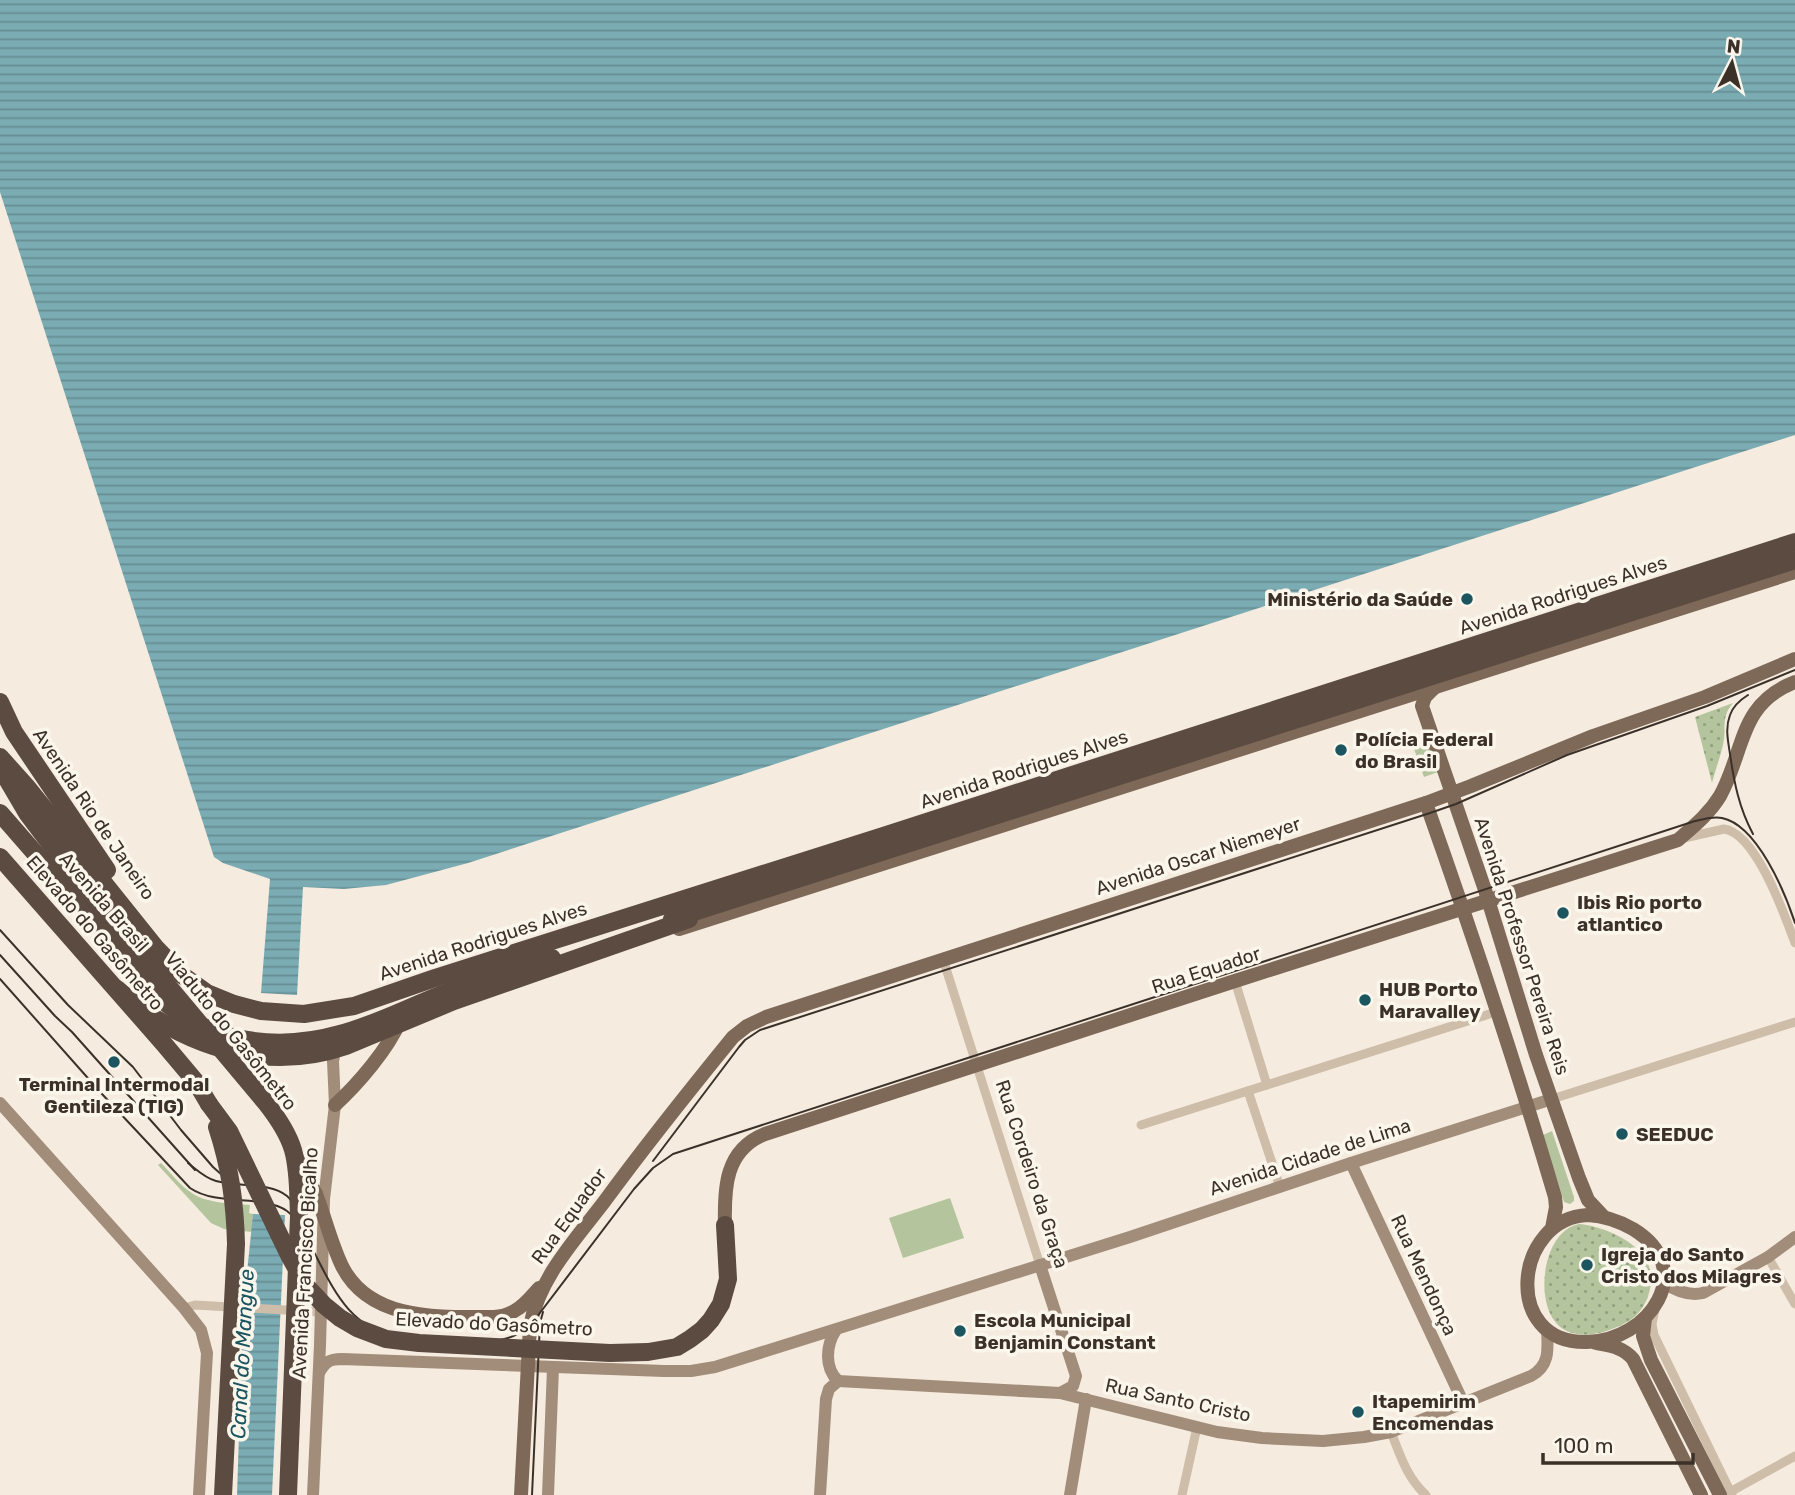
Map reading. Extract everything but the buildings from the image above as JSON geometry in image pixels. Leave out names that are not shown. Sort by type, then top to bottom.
[{"type":"highway","name":"Avenida Rodrigues Alves","points":[[261,1011],[298,1014],[354,1006],[1795,542]]},
{"type":"highway","name":"Avenida Rodrigues Alves","points":[[259,1041],[298,1041],[341,1034],[486,979],[1795,560]]},
{"type":"highway","name":"Avenida Rio de Janeiro","points":[[0,702],[14,732],[125,895],[155,947]]},
{"type":"highway","name":"Avenida Rio de Janeiro","points":[[0,757],[155,947],[182,975],[207,993],[261,1011]]},
{"type":"highway","name":"Viaduto do Gasômetro","points":[[0,767],[27,813],[61,858],[266,1103],[279,1121],[293,1151],[298,1181],[299,1216],[288,1495]]},
{"type":"highway","name":"Avenida Brasil","points":[[0,813],[173,1010],[211,1032],[259,1041]]},
{"type":"highway","name":"Elevado do Gasômetro","points":[[0,857],[196,1082],[229,1131],[307,1287],[340,1318],[357,1328],[386,1339],[419,1343],[610,1353],[654,1352],[677,1347],[706,1326],[724,1296],[728,1270],[725,1226]]},
{"type":"highway","points":[[117,989],[155,1020],[200,1042],[261,1056],[301,1057],[346,1046],[454,1001],[689,919],[762,890]]},
{"type":"highway","name":"Elevado do Gasômetro","points":[[209,1104],[229,1167],[235,1211],[223,1495]]},
{"type":"main road","name":"Avenida Rodrigues Alves","points":[[370,1023],[404,1012],[418,1012],[1795,572]]},
{"type":"main road","points":[[1676,610],[1692,593]]},
{"type":"main road","name":"Avenida Oscar Niemeyer","points":[[651,1138],[733,1037],[747,1026],[766,1017],[1426,803],[1584,740],[1705,697],[1795,659]]},
{"type":"main road","name":"Rua Equador","points":[[725,1226],[724,1200],[727,1179],[738,1154],[753,1140],[765,1134],[1678,839],[1703,819],[1713,807],[1732,770],[1747,725],[1756,711],[1774,691],[1795,682]]},
{"type":"main road","name":"Avenida Professor Pereira Reis","points":[[1436,687],[1425,697],[1422,706],[1584,1192],[1593,1207],[1603,1216]]},
{"type":"main road","points":[[1426,803],[1555,1197],[1552,1228]]},
{"type":"main road","points":[[335,1105],[353,1088],[395,1034],[404,1012]]},
{"type":"main road","name":"Avenida Francisco Bicalho","points":[[313,1495],[324,1199],[335,1105],[333,1060],[335,1046],[341,1034]]},
{"type":"main road","name":"Avenida Cidade de Lima","points":[[319,1373],[326,1362],[334,1359],[650,1371],[699,1370],[1142,1233],[1552,1099]]},
{"type":"main road","points":[[0,1103],[196,1322],[204,1338],[207,1353],[199,1495]]},
{"type":"main road","name":"Rua Equador","points":[[521,1495],[532,1315],[544,1282],[651,1138]]},
{"type":"main road","points":[[293,1151],[316,1194],[342,1265],[354,1284],[383,1305],[406,1312],[506,1316],[517,1310],[544,1282]]},
{"type":"main road","name":"Rua Mendonça","points":[[1351,1163],[1463,1402]]},
{"type":"main road","points":[[1591,1342],[1623,1334],[1645,1318],[1662,1293],[1665,1276],[1661,1257],[1651,1242],[1630,1227],[1603,1216],[1582,1215],[1571,1217],[1552,1228],[1534,1254],[1527,1286],[1532,1312],[1547,1331],[1570,1340],[1619,1348],[1633,1359],[1701,1495]]},
{"type":"main road","points":[[1664,1283],[1685,1293],[1700,1294],[1768,1257],[1795,1237]]},
{"type":"main road","name":"Rua Cordeiro da Graça","points":[[1040,1265],[1076,1376],[1073,1386],[1060,1393]]},
{"type":"main road","points":[[1645,1318],[1643,1336],[1650,1360],[1727,1494]]},
{"type":"main road","points":[[820,1495],[826,1399],[829,1389],[838,1381],[831,1373],[828,1354],[830,1339],[836,1329]]},
{"type":"main road","name":"Rua Santo Cristo","points":[[838,1381],[1060,1393],[1231,1434],[1323,1441],[1391,1432],[1531,1376],[1544,1365],[1547,1331]]},
{"type":"main road","points":[[548,1495],[553,1368]]},
{"type":"main road","points":[[1070,1495],[1086,1399]]},
{"type":"street","points":[[1678,839],[1724,830],[1730,830],[1740,836],[1770,882],[1795,943]]},
{"type":"street","name":"Rua Cordeiro da Graça","points":[[943,959],[1040,1265]]},
{"type":"street","points":[[1235,981],[1267,1085]]},
{"type":"street","points":[[1141,1125],[1496,1012]]},
{"type":"street","name":"Avenida Cidade de Lima","points":[[1552,1099],[1795,1022]]},
{"type":"street","points":[[1248,1091],[1280,1187]]},
{"type":"street","points":[[1768,1257],[1795,1304]]},
{"type":"street","points":[[1656,1304],[1652,1324],[1654,1335],[1727,1494],[1795,1456]]},
{"type":"street","points":[[184,1308],[195,1305],[321,1312]]},
{"type":"street","points":[[1182,1495],[1197,1427]]},
{"type":"street","points":[[1391,1432],[1407,1472],[1426,1495]]},
{"type":"green space","points":[[1733,703],[1725,719],[1723,745],[1712,783],[1695,717]]},
{"type":"green space","points":[[1420,736],[1427,739],[1438,772],[1424,777],[1413,746],[1414,740]]},
{"type":"green space","points":[[1552,1131],[1574,1197],[1570,1204],[1564,1202],[1543,1135]]},
{"type":"green space","points":[[161,1163],[195,1195],[218,1202],[250,1205],[249,1213],[253,1214],[252,1232],[224,1229],[211,1223],[158,1165]]},
{"type":"green space","points":[[950,1198],[964,1238],[903,1258],[889,1218]]},
{"type":"green space","points":[[1579,1224],[1608,1231],[1627,1241],[1642,1254],[1651,1273],[1648,1297],[1644,1306],[1631,1320],[1601,1332],[1582,1335],[1564,1330],[1557,1324],[1550,1313],[1544,1284],[1550,1252],[1557,1239],[1567,1229]]},
{"type":"water","points":[[0,0],[1795,0],[1795,435],[468,863],[386,885],[344,889],[303,887],[297,995],[261,993],[270,879],[223,863],[214,857],[0,192]]},
{"type":"water","name":"Canal do Mangue","points":[[253,1214],[285,1215],[272,1495],[237,1495],[243,1312]]},
{"type":"tram line","points":[[653,1161],[739,1047],[760,1030],[1456,804],[1567,755],[1707,706],[1795,670]]},
{"type":"tram line","points":[[1748,695],[1731,712],[1727,734],[1738,795],[1753,834]]},
{"type":"tram line","points":[[0,979],[190,1188],[214,1197],[266,1203],[291,1214],[339,1297],[358,1319],[370,1327],[400,1337],[491,1341],[511,1337],[530,1326],[634,1189],[653,1168],[673,1154],[1695,821],[1722,818],[1735,823],[1747,833],[1777,878],[1795,923]]},
{"type":"tram line","points":[[0,930],[68,1005],[133,1067],[213,1167],[222,1175],[233,1179]]},
{"type":"tram line","points":[[0,955],[195,1170]]},
{"type":"tram line","points":[[188,1163],[216,1181],[280,1192],[289,1198],[303,1219]]},
{"type":"tram line","points":[[532,1495],[540,1323],[543,1312]]},
{"type":"place","name":"Ministério da Saúde","points":[[1467,599]]},
{"type":"place","name":"Polícia Federal do Brasil","points":[[1341,750]]},
{"type":"place","name":"Ibis Rio porto atlantico","points":[[1563,913]]},
{"type":"place","name":"HUB Porto Maravalley","points":[[1365,1000]]},
{"type":"place","name":"Terminal Intermodal Gentileza (TIG)","points":[[114,1062]]},
{"type":"place","name":"SEEDUC","points":[[1622,1134]]},
{"type":"place","name":"Igreja do Santo Cristo dos Milagres","points":[[1587,1265]]},
{"type":"place","name":"Escola Municipal Benjamin Constant","points":[[960,1331]]},
{"type":"place","name":"Itapemirim Encomendas","points":[[1358,1412]]}]
